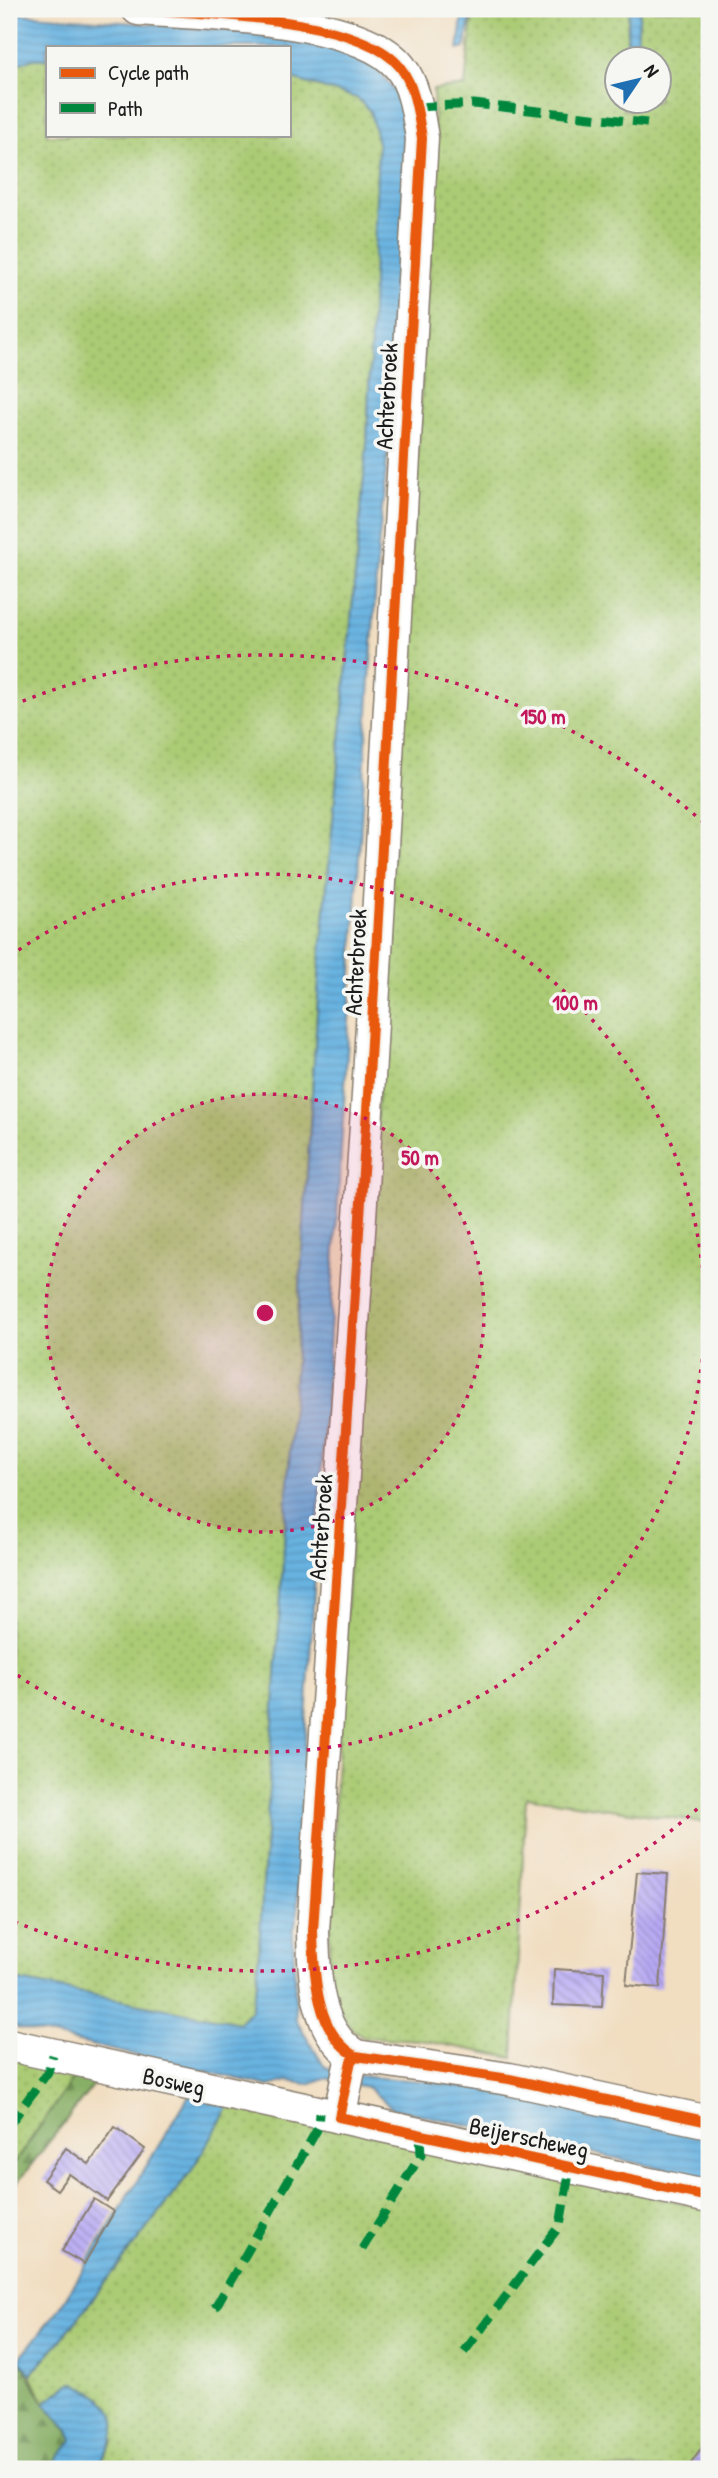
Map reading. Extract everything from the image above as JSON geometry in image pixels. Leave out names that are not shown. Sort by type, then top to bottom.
[{"type":"street","name":"Achterbroek","points":[[138,9],[256,19],[315,27],[353,37],[400,66],[417,107],[422,138],[369,1082],[313,1931],[314,1959],[323,2009],[333,2037],[354,2058]]},
{"type":"street","name":"Bosweg","points":[[9,2045],[341,2108]]},
{"type":"street","points":[[341,2108],[354,2058]]},
{"type":"street","name":"Beijerscheweg","points":[[354,2058],[509,2079],[709,2122]]},
{"type":"street","name":"Beijerscheweg","points":[[341,2108],[709,2197]]},
{"type":"green space","points":[[473,9],[629,9],[627,46],[602,46],[602,116],[672,116],[672,46],[636,46],[640,9],[709,9],[709,1823],[526,1797],[513,2058],[420,2040],[365,2037],[353,2030],[337,2008],[328,1980],[336,1778],[435,169],[433,90],[465,86]]},
{"type":"green space","points":[[33,59],[46,59],[46,136],[290,136],[290,78],[357,98],[370,111],[379,143],[367,444],[320,964],[257,1982],[251,2010],[239,2023],[9,1979],[9,66]]},
{"type":"green space","points":[[9,2050],[76,2074],[9,2171]]},
{"type":"green space","points":[[76,2074],[95,2083],[9,2193],[9,2171]]},
{"type":"green space","points":[[232,2100],[709,2209],[709,2438],[687,2469],[97,2469],[113,2442],[107,2404],[73,2382],[44,2403],[31,2374],[60,2341],[195,2166]]},
{"type":"green space","points":[[19,2359],[45,2404],[64,2425],[73,2440],[48,2469],[9,2469],[9,2372]]},
{"type":"water","points":[[463,9],[472,9],[465,48],[458,50]]},
{"type":"water","points":[[629,9],[640,9],[636,46],[627,46]]},
{"type":"water","points":[[9,13],[259,33],[346,47],[371,59],[404,105],[408,149],[389,441],[378,549],[306,1722],[297,1918],[293,1932],[296,2019],[324,2066],[328,2068],[370,2077],[498,2087],[709,2137],[709,2179],[392,2108],[367,2087],[325,2078],[308,2084],[287,2081],[269,2086],[9,2026],[9,1979],[239,2023],[251,2010],[257,1982],[320,964],[367,444],[378,143],[370,111],[357,98],[290,78],[290,46],[46,46],[46,59],[33,59],[9,66]]},
{"type":"water","points":[[192,2091],[232,2100],[195,2166],[60,2341],[31,2374],[19,2359],[59,2309]]},
{"type":"water","points":[[73,2382],[90,2391],[110,2409],[115,2418],[112,2439],[97,2469],[48,2469],[73,2440],[69,2430],[44,2403]]},
{"type":"building","points":[[637,1872],[668,1874],[660,1988],[626,1985]]},
{"type":"building","points":[[554,1969],[604,1972],[602,2007],[553,2005]]},
{"type":"building","points":[[115,2127],[145,2149],[107,2201],[69,2174],[57,2190],[43,2180],[66,2148],[89,2164]]},
{"type":"building","points":[[94,2199],[114,2212],[84,2264],[62,2251]]},
{"type":"building","points":[[709,2438],[709,2469],[687,2469]]},
{"type":"marked path","points":[[417,107],[474,104],[647,123]]},
{"type":"marked path","points":[[9,2125],[48,2072],[53,2055]]},
{"type":"marked path","points":[[215,2308],[318,2128],[319,2113]]},
{"type":"marked path","points":[[362,2249],[421,2155],[420,2135]]},
{"type":"marked path","points":[[464,2352],[560,2225],[570,2168]]},
{"type":"cycle path","points":[[138,9],[277,21],[351,37],[380,50],[400,67],[409,83],[422,138],[368,1095],[313,1931],[314,1965],[320,2001],[332,2033],[342,2046],[356,2056],[509,2079],[709,2122]]},
{"type":"cycle path","points":[[356,2056],[351,2061],[339,2117],[709,2197]]}]
